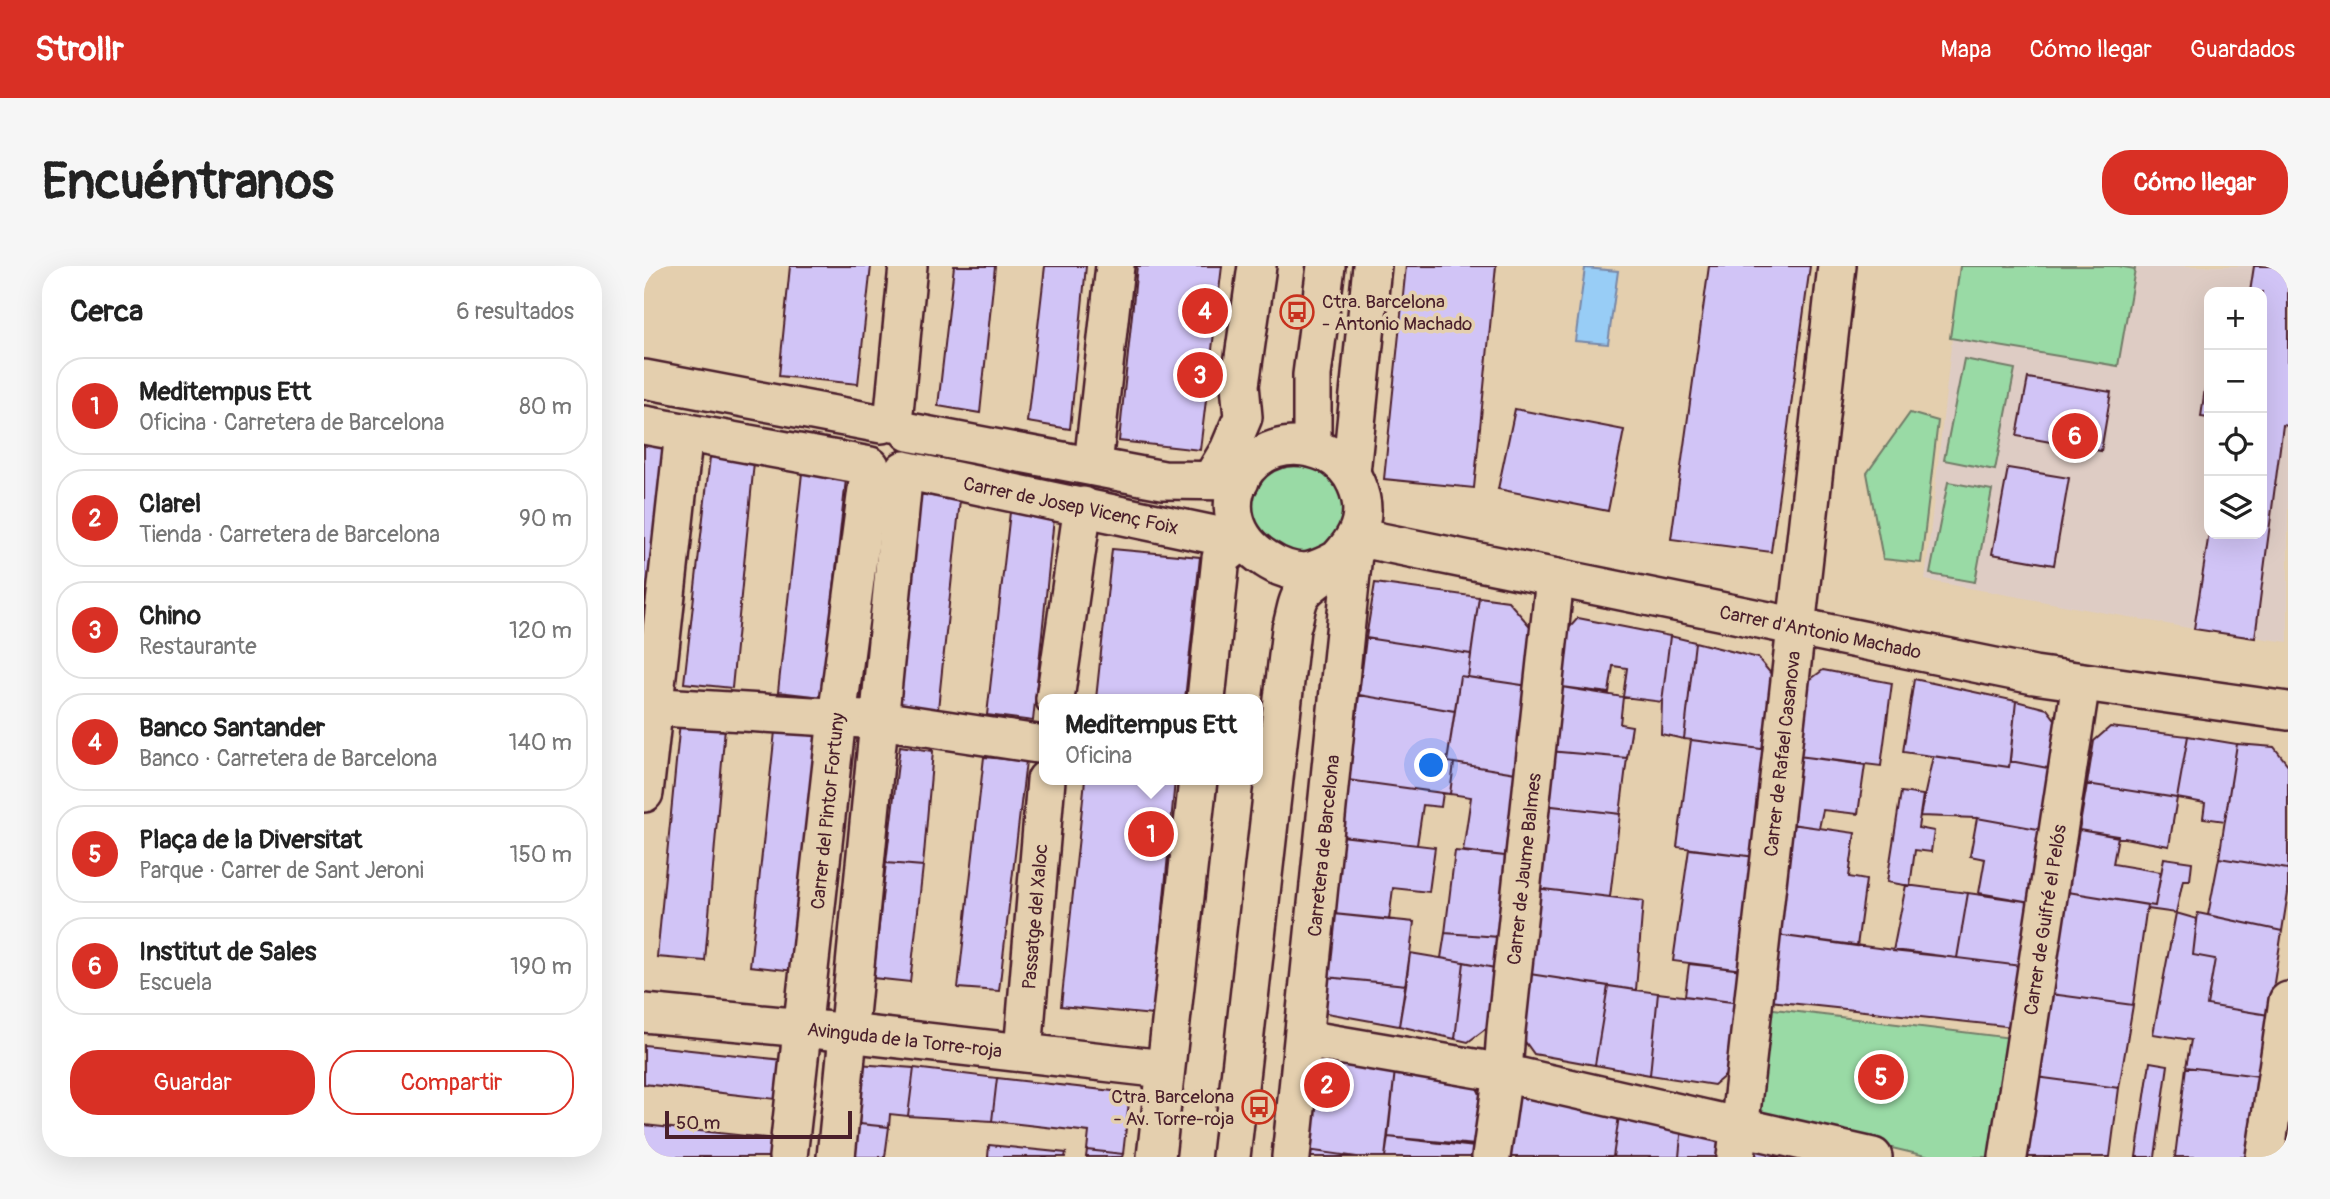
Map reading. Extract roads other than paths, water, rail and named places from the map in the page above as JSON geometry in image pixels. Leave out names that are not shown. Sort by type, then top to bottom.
[{"type":"street","points":[[836,1157],[880,720],[887,468],[910,465],[915,453],[914,439],[895,426],[908,266]]},
{"type":"street","points":[[1093,466],[1115,266]]},
{"type":"street","points":[[1257,266],[1240,385],[1242,416],[1229,450],[1225,481],[1245,540],[1279,593],[1291,629]]},
{"type":"street","points":[[1312,449],[1312,384],[1326,266]]},
{"type":"street","points":[[1351,473],[1372,266]]},
{"type":"street","name":"Carrer de Rafael Casanova","points":[[1737,1141],[1837,266]]},
{"type":"street","name":"Carrer de Josep Vicenç Foix","points":[[644,379],[1163,480],[1225,481]]},
{"type":"street","name":"Carrer de Josep Vicenç Foix","points":[[644,425],[887,468],[1245,540]]},
{"type":"street","points":[[644,793],[649,706],[684,432]]},
{"type":"street","points":[[1225,481],[1260,455],[1274,448],[1292,445],[1331,455],[1351,473],[1362,497],[1362,516],[1352,546],[1301,595],[1291,629],[1231,1157]]},
{"type":"street","name":"Carrer del Pintor Fortuny","points":[[788,1157],[837,718],[887,468]]},
{"type":"street","points":[[1056,694],[1083,506]]},
{"type":"street","points":[[1245,540],[1281,569],[1307,572],[1352,546]]},
{"type":"street","points":[[1207,694],[1221,558],[1245,540]]},
{"type":"street","name":"Carrer d'Antonio Machado","points":[[1352,546],[1555,578],[2034,675],[2288,711]]},
{"type":"street","name":"Carretera de Barcelona","points":[[1291,1157],[1314,1041],[1352,546]]},
{"type":"street","name":"Carrer de Jaume Balmes","points":[[1491,1157],[1512,1075],[1506,1030],[1555,578]]},
{"type":"street","name":"Carrer de Guifré el Pelós","points":[[2008,1157],[2081,682]]},
{"type":"street","points":[[649,706],[880,720],[1039,743]]},
{"type":"street","name":"Passatge del Xaloc","points":[[1023,1052],[1046,785]]},
{"type":"street","points":[[1156,1157],[1198,785]]},
{"type":"street","points":[[2265,1157],[2288,1001]]},
{"type":"street","name":"Avinguda de la Torre-roja","points":[[644,1013],[804,1028],[1164,1069]]},
{"type":"street","points":[[1314,1041],[1512,1075],[1737,1141],[1873,1157]]},
{"type":"water","points":[[1585,268],[1618,271],[1608,344],[1575,341]]},
{"type":"place","name":"Banco Santander","points":[[1205,311]]},
{"type":"place","name":"Ctra. Barcelona - Antonio Machado","points":[[1297,312]]},
{"type":"place","name":"Chino","points":[[1200,375]]},
{"type":"place","name":"Institut de Sales","points":[[2075,436]]},
{"type":"place","name":"Meditempus Ett","points":[[1151,834]]},
{"type":"place","name":"Plaça de la Diversitat","points":[[1881,1077]]},
{"type":"place","name":"Clarel","points":[[1327,1085]]},
{"type":"place","name":"Ctra. Barcelona - Av. Torre-roja","points":[[1259,1107]]}]
